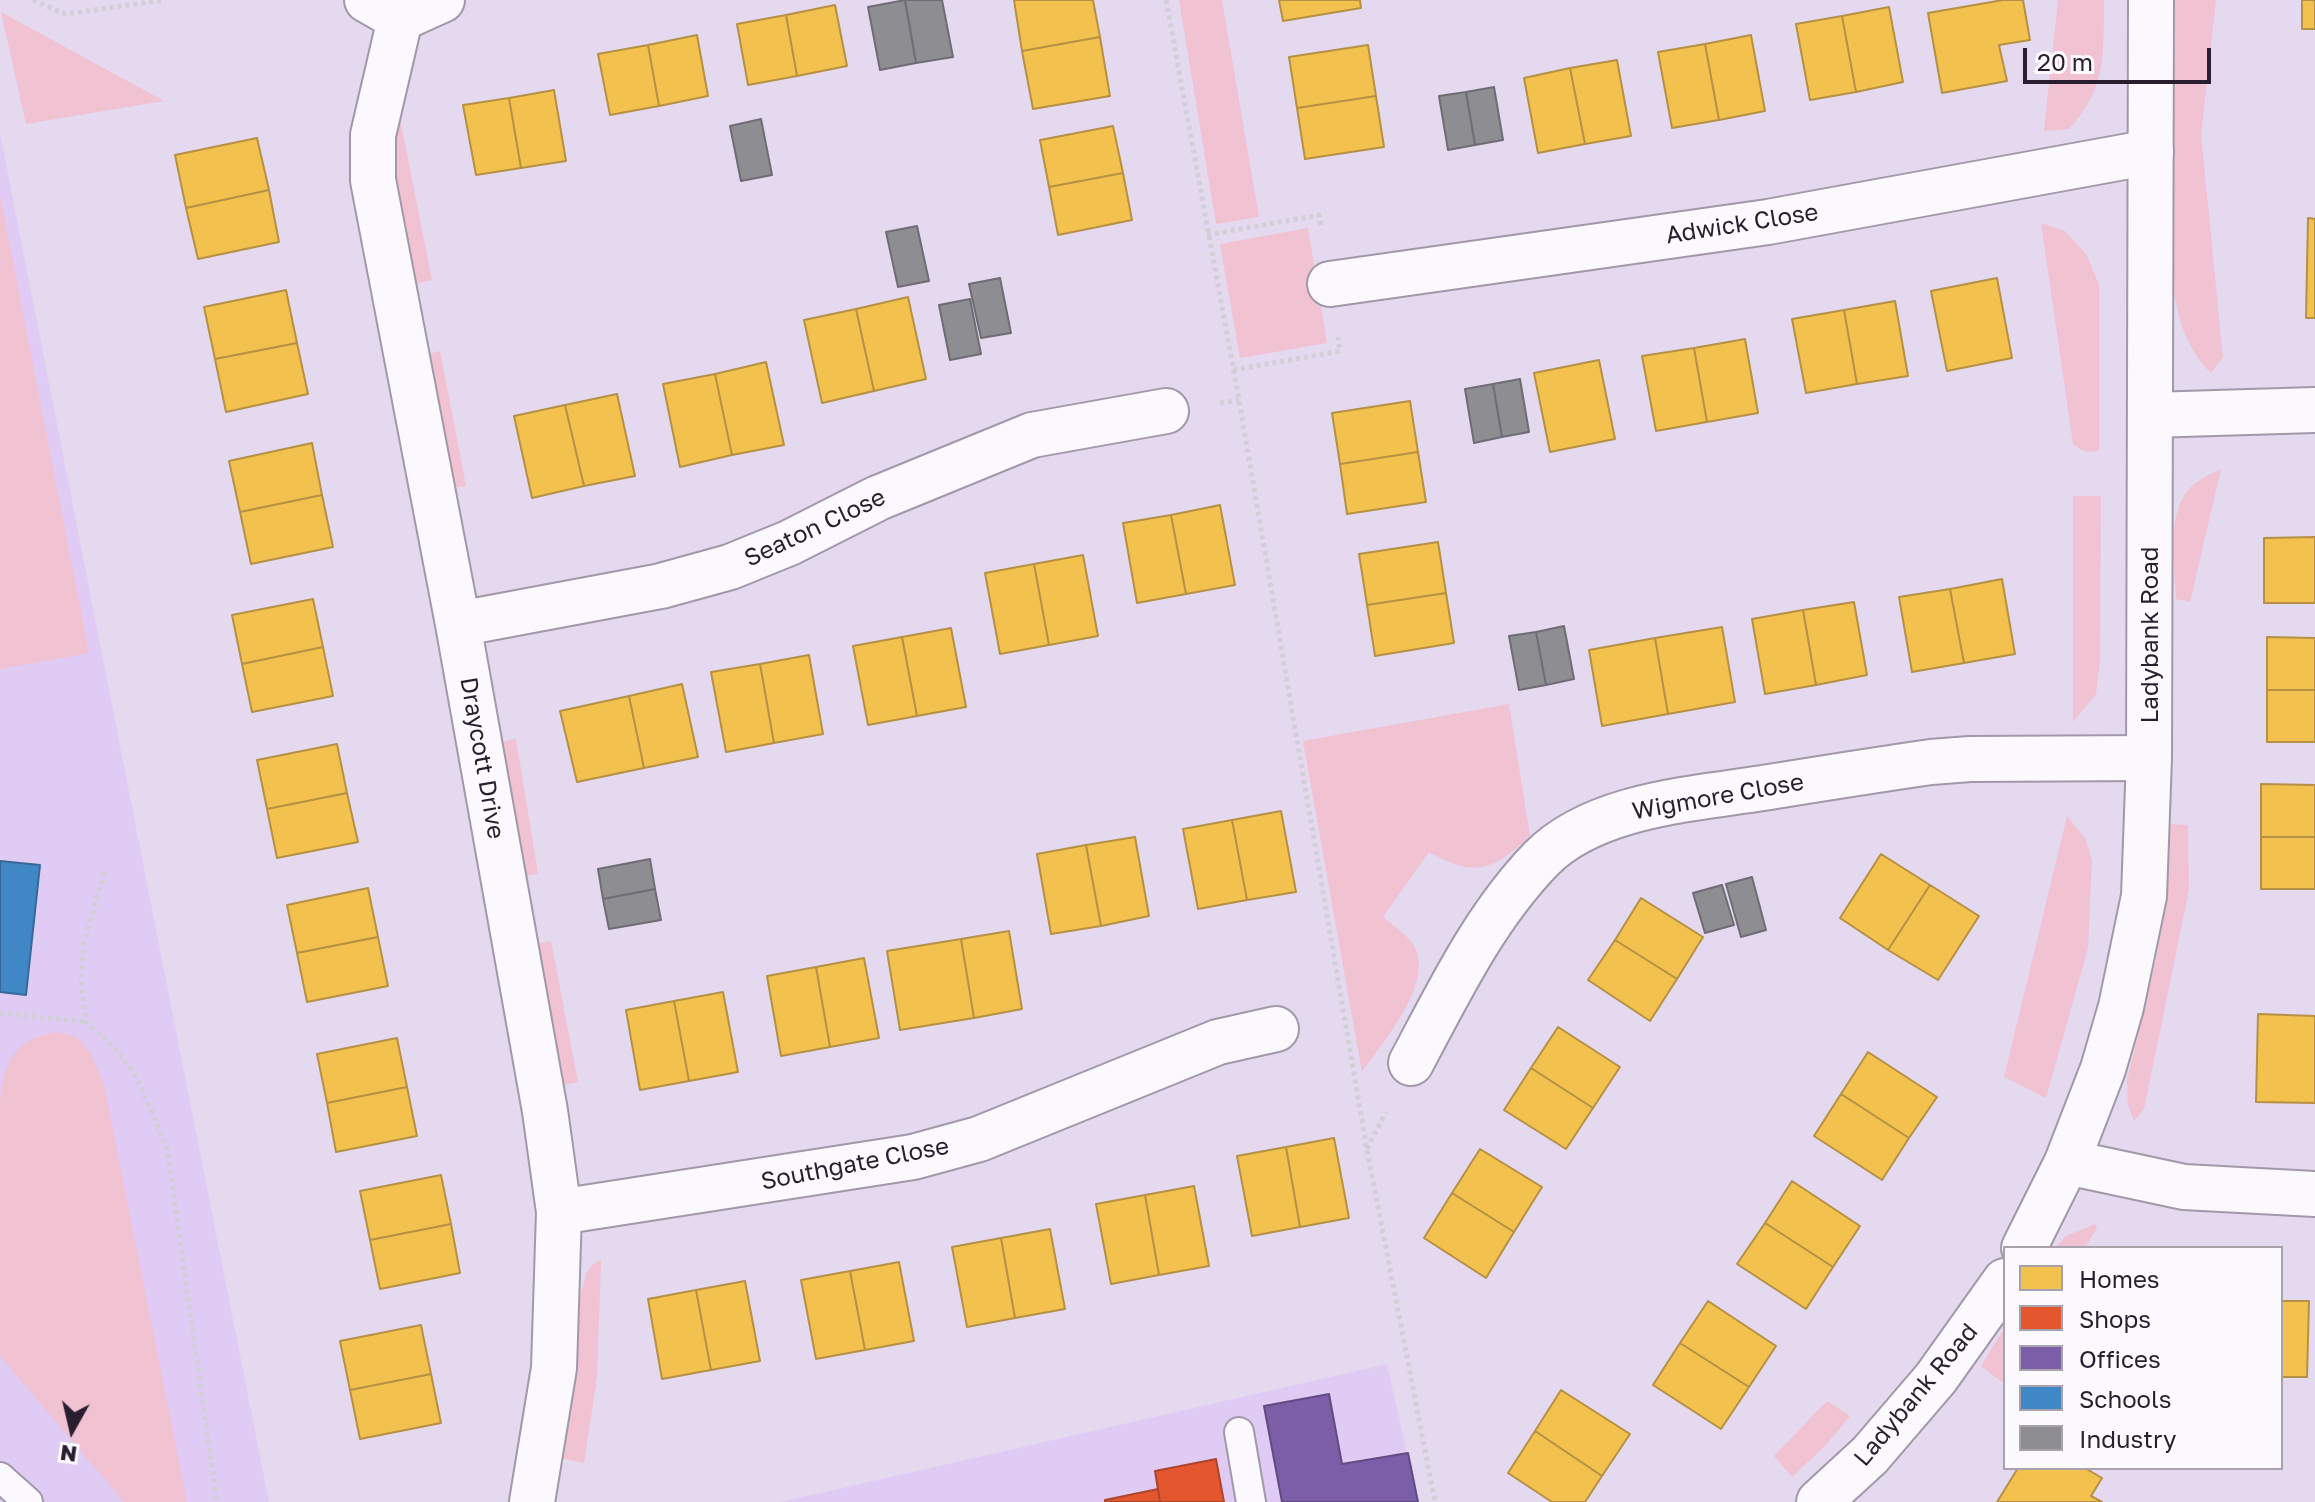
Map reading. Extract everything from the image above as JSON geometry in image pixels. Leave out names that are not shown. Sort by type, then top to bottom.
[{"type":"street","name":"Draycott Drive","points":[[442,0],[384,10],[373,135],[373,180],[458,624],[545,1111],[559,1212],[554,1368],[532,1502]]},
{"type":"street","name":"Ladybank Road","points":[[2025,1246],[2067,1162],[2103,1069],[2137,937],[2147,852],[2151,0]]},
{"type":"street","name":"Adwick Close","points":[[1330,284],[1768,222],[2151,152]]},
{"type":"street","points":[[2150,415],[2315,410]]},
{"type":"street","name":"Seaton Close","points":[[458,624],[661,586],[730,567],[789,543],[878,498],[1032,435],[1166,411]]},
{"type":"street","name":"Wigmore Close","points":[[1411,1063],[1478,937],[1542,859],[1567,838],[1596,824],[1650,806],[1931,762],[2149,758]]},
{"type":"street","name":"Southgate Close","points":[[559,1212],[913,1157],[979,1139],[1218,1042],[1276,1029]]},
{"type":"street","points":[[2067,1162],[2184,1187],[2315,1194]]},
{"type":"street","name":"Ladybank Road","points":[[1819,1502],[1870,1455],[1936,1378],[2003,1284]]},
{"type":"lane","points":[[1239,1432],[1251,1502]]},
{"type":"lane","points":[[0,1477],[28,1502]]},
{"type":"path","points":[[33,0],[65,14],[164,0]]},
{"type":"path","points":[[1166,0],[1239,400],[1367,1150],[1435,1502]]},
{"type":"path","points":[[86,1022],[81,979],[84,942],[104,872]]},
{"type":"path","points":[[0,1013],[86,1022],[115,1048],[136,1076],[167,1148],[217,1502]]},
{"type":"shaded area","points":[[1179,0],[1222,0],[1259,217],[1216,224]]},
{"type":"shaded area","points":[[2058,0],[2104,0],[2103,53],[2097,84],[2082,113],[2069,129],[2044,131]]},
{"type":"shaded area","points":[[2174,0],[2216,0],[2201,135],[2223,357],[2211,373],[2186,336],[2174,292]]},
{"type":"shaded area","points":[[1,12],[164,101],[26,124]]},
{"type":"shaded area","points":[[398,109],[432,280],[410,285],[387,152]]},
{"type":"shaded area","points":[[0,133],[151,904],[269,1502],[0,1502]]},
{"type":"shaded area","points":[[0,195],[89,653],[0,669]]},
{"type":"shaded area","points":[[2041,223],[2065,231],[2087,255],[2099,285],[2099,450],[2095,451],[2085,451],[2073,444]]},
{"type":"shaded area","points":[[1308,228],[1327,343],[1240,358],[1220,244]]},
{"type":"shaded area","points":[[440,351],[466,486],[447,489],[421,356]]},
{"type":"shaded area","points":[[2221,469],[2190,602],[2176,599],[2173,545],[2179,505],[2192,486]]},
{"type":"shaded area","points":[[2073,496],[2101,496],[2100,660],[2096,694],[2073,722]]},
{"type":"shaded area","points":[[1509,704],[1530,836],[1505,857],[1482,867],[1459,865],[1429,852],[1383,917],[1415,948],[1419,963],[1417,979],[1403,1013],[1362,1072],[1303,741]]},
{"type":"shaded area","points":[[516,739],[538,874],[517,877],[493,743]]},
{"type":"shaded area","points":[[2067,816],[2085,838],[2092,860],[2088,948],[2046,1098],[2004,1077]]},
{"type":"shaded area","points":[[2166,824],[2188,825],[2189,890],[2144,1109],[2134,1121],[2128,1105],[2127,1080],[2156,960],[2167,885]]},
{"type":"shaded area","points":[[551,941],[578,1082],[556,1086],[530,945]]},
{"type":"shaded area","points":[[57,1032],[77,1037],[91,1054],[104,1085],[187,1502],[124,1502],[0,1356],[2,1086],[9,1063],[22,1046],[43,1035]]},
{"type":"shaded area","points":[[2095,1224],[2097,1228],[2086,1246],[2057,1246],[2066,1236]]},
{"type":"shaded area","points":[[601,1260],[597,1377],[584,1463],[560,1458],[578,1304],[586,1274],[592,1265]]},
{"type":"shaded area","points":[[2003,1330],[2003,1381],[1981,1366]]},
{"type":"shaded area","points":[[1387,1364],[1418,1502],[781,1502]]},
{"type":"shaded area","points":[[1827,1401],[1850,1416],[1826,1445],[1792,1477],[1774,1456]]},
{"type":"building: Homes","points":[[1014,0],[1093,0],[1100,37],[1022,51]]},
{"type":"building: Homes","points":[[1279,0],[1360,0],[1361,8],[1283,21]]},
{"type":"building: Homes","points":[[2003,0],[2023,0],[2030,40],[1999,45],[2007,81],[1942,93],[1928,13]]},
{"type":"building: Homes","points":[[2302,0],[2315,0],[2315,29],[2302,29]]},
{"type":"building: Homes","points":[[835,5],[847,66],[797,76],[786,15]]},
{"type":"building: Homes","points":[[1889,7],[1903,82],[1856,92],[1842,16]]},
{"type":"building: Homes","points":[[786,15],[797,76],[748,85],[737,24]]},
{"type":"building: Homes","points":[[1842,16],[1856,92],[1810,100],[1796,24]]},
{"type":"building: Homes","points":[[697,35],[708,96],[659,106],[648,45]]},
{"type":"building: Homes","points":[[1751,35],[1765,111],[1719,120],[1705,44]]},
{"type":"building: Homes","points":[[1100,37],[1110,96],[1033,109],[1022,51]]},
{"type":"building: Homes","points":[[1705,44],[1719,120],[1672,128],[1658,52]]},
{"type":"building: Homes","points":[[648,45],[659,106],[610,115],[598,54]]},
{"type":"building: Homes","points":[[1368,45],[1376,96],[1297,108],[1289,57]]},
{"type":"building: Homes","points":[[1617,60],[1631,136],[1585,144],[1570,68]]},
{"type":"building: Homes","points":[[1570,68],[1585,144],[1538,153],[1524,78]]},
{"type":"building: Homes","points":[[554,90],[566,161],[521,168],[509,98]]},
{"type":"building: Homes","points":[[1376,96],[1384,147],[1305,159],[1297,108]]},
{"type":"building: Homes","points":[[509,98],[521,168],[476,175],[463,105]]},
{"type":"building: Homes","points":[[1113,126],[1123,173],[1049,187],[1040,140]]},
{"type":"building: Homes","points":[[257,138],[269,190],[186,208],[175,155]]},
{"type":"building: Homes","points":[[1123,173],[1132,220],[1058,235],[1049,187]]},
{"type":"building: Homes","points":[[269,190],[279,242],[198,259],[186,208]]},
{"type":"building: Homes","points":[[2308,218],[2315,219],[2315,318],[2306,318]]},
{"type":"building: Homes","points":[[1997,278],[2012,358],[1947,371],[1931,291]]},
{"type":"building: Homes","points":[[286,290],[297,343],[215,359],[204,307]]},
{"type":"building: Homes","points":[[908,297],[926,379],[874,391],[856,309]]},
{"type":"building: Homes","points":[[1895,301],[1908,376],[1857,384],[1844,310]]},
{"type":"building: Homes","points":[[856,309],[874,391],[822,403],[804,320]]},
{"type":"building: Homes","points":[[1844,310],[1857,384],[1806,393],[1792,319]]},
{"type":"building: Homes","points":[[1745,339],[1758,413],[1707,422],[1694,348]]},
{"type":"building: Homes","points":[[297,343],[308,394],[226,412],[215,359]]},
{"type":"building: Homes","points":[[1694,348],[1707,422],[1656,431],[1642,356]]},
{"type":"building: Homes","points":[[1599,360],[1615,439],[1550,452],[1534,373]]},
{"type":"building: Homes","points":[[766,362],[784,445],[732,455],[715,374]]},
{"type":"building: Homes","points":[[715,374],[732,455],[680,467],[663,384]]},
{"type":"building: Homes","points":[[617,394],[635,476],[584,486],[565,405]]},
{"type":"building: Homes","points":[[1410,401],[1418,452],[1340,464],[1332,413]]},
{"type":"building: Homes","points":[[565,405],[584,486],[532,498],[514,416]]},
{"type":"building: Homes","points":[[312,443],[322,495],[240,512],[229,461]]},
{"type":"building: Homes","points":[[1418,452],[1426,502],[1347,514],[1340,464]]},
{"type":"building: Homes","points":[[322,495],[333,547],[251,564],[240,512]]},
{"type":"building: Homes","points":[[1220,505],[1235,585],[1186,594],[1171,515]]},
{"type":"building: Homes","points":[[1171,515],[1186,594],[1137,603],[1123,523]]},
{"type":"building: Homes","points":[[2315,537],[2315,603],[2264,603],[2264,538]]},
{"type":"building: Homes","points":[[1438,542],[1446,593],[1367,605],[1359,554]]},
{"type":"building: Homes","points":[[1083,555],[1098,636],[1049,645],[1034,564]]},
{"type":"building: Homes","points":[[1034,564],[1049,645],[1000,654],[985,573]]},
{"type":"building: Homes","points":[[2002,579],[2015,654],[1964,663],[1950,589]]},
{"type":"building: Homes","points":[[1950,589],[1964,663],[1912,672],[1899,597]]},
{"type":"building: Homes","points":[[1446,593],[1454,643],[1375,656],[1367,605]]},
{"type":"building: Homes","points":[[313,599],[323,647],[242,664],[232,615]]},
{"type":"building: Homes","points":[[1854,602],[1867,675],[1816,685],[1803,610]]},
{"type":"building: Homes","points":[[1803,610],[1816,685],[1765,694],[1752,619]]},
{"type":"building: Homes","points":[[1722,627],[1735,702],[1668,714],[1655,638]]},
{"type":"building: Homes","points":[[951,628],[966,707],[917,716],[902,637]]},
{"type":"building: Homes","points":[[902,637],[917,716],[868,725],[853,646]]},
{"type":"building: Homes","points":[[2267,637],[2315,638],[2315,690],[2267,690]]},
{"type":"building: Homes","points":[[1655,638],[1668,714],[1602,726],[1589,650]]},
{"type":"building: Homes","points":[[323,647],[333,696],[252,712],[242,664]]},
{"type":"building: Homes","points":[[809,655],[823,734],[774,743],[760,664]]},
{"type":"building: Homes","points":[[760,664],[774,743],[726,752],[711,672]]},
{"type":"building: Homes","points":[[682,684],[698,757],[644,768],[629,696]]},
{"type":"building: Homes","points":[[2267,690],[2315,690],[2315,742],[2267,742]]},
{"type":"building: Homes","points":[[629,696],[644,768],[577,782],[560,711]]},
{"type":"building: Homes","points":[[337,744],[347,793],[267,809],[257,760]]},
{"type":"building: Homes","points":[[2261,784],[2315,785],[2315,837],[2261,837]]},
{"type":"building: Homes","points":[[347,793],[358,842],[277,858],[267,809]]},
{"type":"building: Homes","points":[[1281,811],[1296,892],[1247,900],[1232,820]]},
{"type":"building: Homes","points":[[1232,820],[1247,900],[1198,909],[1183,829]]},
{"type":"building: Homes","points":[[1135,837],[1149,916],[1101,926],[1086,845]]},
{"type":"building: Homes","points":[[2261,837],[2315,837],[2315,889],[2261,889]]},
{"type":"building: Homes","points":[[1086,845],[1101,926],[1051,934],[1037,854]]},
{"type":"building: Homes","points":[[1881,854],[1930,885],[1888,950],[1840,918]]},
{"type":"building: Homes","points":[[1930,885],[1979,916],[1938,980],[1888,950]]},
{"type":"building: Homes","points":[[368,888],[378,937],[297,953],[287,905]]},
{"type":"building: Homes","points":[[1641,898],[1703,937],[1677,979],[1615,940]]},
{"type":"building: Homes","points":[[1009,931],[1022,1009],[974,1018],[961,939]]},
{"type":"building: Homes","points":[[378,937],[388,986],[307,1002],[297,953]]},
{"type":"building: Homes","points":[[961,939],[974,1018],[900,1030],[887,951]]},
{"type":"building: Homes","points":[[1615,940],[1677,979],[1650,1021],[1588,980]]},
{"type":"building: Homes","points":[[864,958],[879,1038],[830,1047],[816,967]]},
{"type":"building: Homes","points":[[816,967],[830,1047],[781,1056],[767,976]]},
{"type":"building: Homes","points":[[723,992],[738,1072],[689,1081],[674,1001]]},
{"type":"building: Homes","points":[[674,1001],[689,1081],[640,1090],[626,1010]]},
{"type":"building: Homes","points":[[2258,1014],[2315,1016],[2315,1103],[2256,1102]]},
{"type":"building: Homes","points":[[1558,1027],[1620,1067],[1593,1108],[1531,1068]]},
{"type":"building: Homes","points":[[397,1038],[407,1087],[327,1103],[317,1054]]},
{"type":"building: Homes","points":[[1868,1052],[1937,1097],[1909,1138],[1841,1094]]},
{"type":"building: Homes","points":[[1531,1068],[1593,1108],[1566,1149],[1504,1110]]},
{"type":"building: Homes","points":[[407,1087],[417,1136],[336,1152],[327,1103]]},
{"type":"building: Homes","points":[[1841,1094],[1909,1138],[1882,1180],[1814,1136]]},
{"type":"building: Homes","points":[[1334,1138],[1349,1218],[1300,1227],[1286,1147]]},
{"type":"building: Homes","points":[[1286,1147],[1300,1227],[1252,1236],[1237,1156]]},
{"type":"building: Homes","points":[[1480,1149],[1542,1187],[1514,1232],[1452,1193]]},
{"type":"building: Homes","points":[[441,1175],[451,1224],[370,1240],[360,1191]]},
{"type":"building: Homes","points":[[1792,1181],[1860,1226],[1833,1267],[1765,1223]]},
{"type":"building: Homes","points":[[1194,1186],[1209,1266],[1159,1275],[1145,1195]]},
{"type":"building: Homes","points":[[1452,1193],[1514,1232],[1486,1278],[1424,1238]]},
{"type":"building: Homes","points":[[1145,1195],[1159,1275],[1111,1284],[1096,1204]]},
{"type":"building: Homes","points":[[1765,1223],[1833,1267],[1806,1309],[1737,1264]]},
{"type":"building: Homes","points":[[451,1224],[460,1273],[380,1289],[370,1240]]},
{"type":"building: Homes","points":[[1050,1229],[1065,1309],[1015,1318],[1001,1238]]},
{"type":"building: Homes","points":[[1001,1238],[1015,1318],[967,1327],[952,1247]]},
{"type":"building: Homes","points":[[899,1262],[914,1341],[865,1350],[850,1271]]},
{"type":"building: Homes","points":[[850,1271],[865,1350],[816,1359],[801,1280]]},
{"type":"building: Homes","points":[[745,1281],[760,1361],[711,1370],[696,1290]]},
{"type":"building: Homes","points":[[696,1290],[711,1370],[662,1379],[648,1299]]},
{"type":"building: Homes","points":[[1708,1301],[1776,1346],[1749,1387],[1680,1343]]},
{"type":"building: Homes","points":[[2283,1301],[2309,1301],[2307,1377],[2283,1377]]},
{"type":"building: Homes","points":[[421,1325],[431,1374],[350,1390],[340,1341]]},
{"type":"building: Homes","points":[[1680,1343],[1749,1387],[1721,1429],[1653,1385]]},
{"type":"building: Homes","points":[[431,1374],[441,1423],[360,1439],[350,1390]]},
{"type":"building: Homes","points":[[1561,1390],[1630,1434],[1602,1476],[1535,1431]]},
{"type":"building: Homes","points":[[1535,1431],[1602,1476],[1585,1502],[1552,1502],[1508,1473]]},
{"type":"building: Homes","points":[[2017,1470],[2088,1470],[2102,1478],[2091,1496],[2102,1502],[1997,1502]]},
{"type":"building: Shops","points":[[1216,1459],[1224,1502],[1160,1502],[1155,1471]]},
{"type":"building: Shops","points":[[1158,1489],[1160,1502],[1105,1502],[1105,1500]]},
{"type":"building: Offices","points":[[1329,1394],[1342,1464],[1408,1453],[1418,1502],[1282,1502],[1264,1406]]},
{"type":"building: Schools","points":[[0,861],[40,865],[26,995],[0,992]]},
{"type":"building: Industry","points":[[905,0],[942,0],[953,57],[916,63]]},
{"type":"building: Industry","points":[[905,0],[916,63],[880,70],[868,7]]},
{"type":"building: Industry","points":[[1494,87],[1503,140],[1475,145],[1466,92]]},
{"type":"building: Industry","points":[[1466,92],[1475,145],[1448,150],[1439,96]]},
{"type":"building: Industry","points":[[761,119],[772,175],[741,181],[730,126]]},
{"type":"building: Industry","points":[[917,226],[929,281],[898,287],[886,232]]},
{"type":"building: Industry","points":[[1000,278],[1011,333],[981,338],[969,284]]},
{"type":"building: Industry","points":[[970,299],[981,354],[950,360],[939,305]]},
{"type":"building: Industry","points":[[1520,379],[1529,432],[1502,437],[1493,384]]},
{"type":"building: Industry","points":[[1493,384],[1502,437],[1474,443],[1465,389]]},
{"type":"building: Industry","points":[[1564,626],[1574,679],[1546,685],[1536,632]]},
{"type":"building: Industry","points":[[1536,632],[1546,685],[1519,690],[1509,636]]},
{"type":"building: Industry","points":[[650,859],[655,889],[603,899],[598,869]]},
{"type":"building: Industry","points":[[1752,877],[1766,930],[1741,937],[1726,884]]},
{"type":"building: Industry","points":[[1722,885],[1734,925],[1705,933],[1693,893]]},
{"type":"building: Industry","points":[[655,889],[661,920],[609,929],[603,899]]}]
